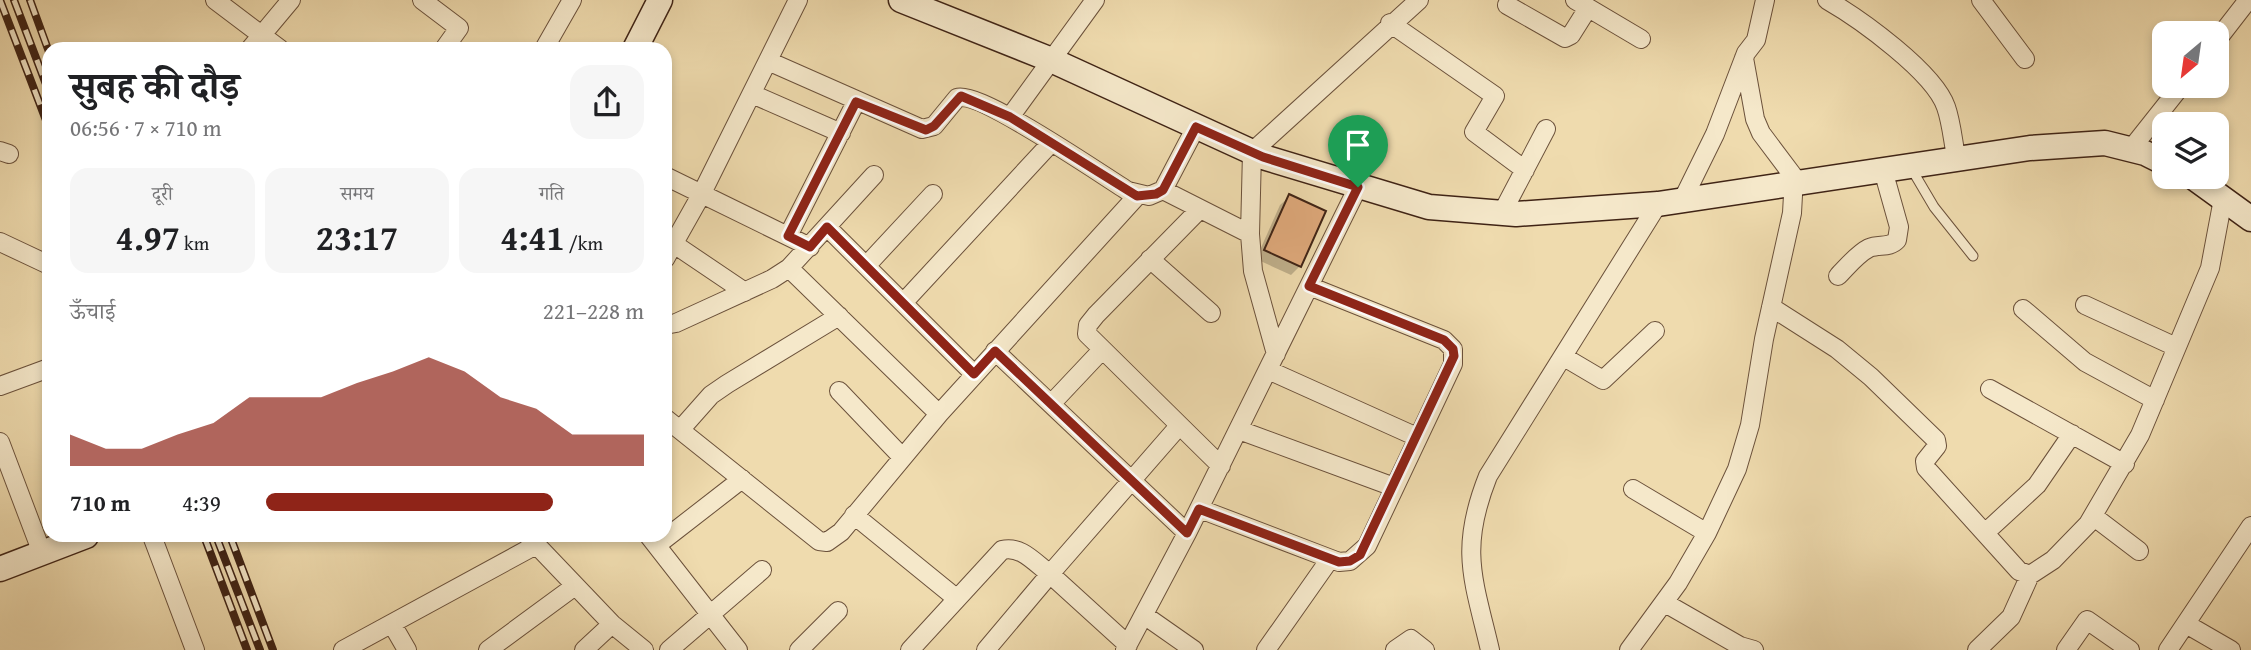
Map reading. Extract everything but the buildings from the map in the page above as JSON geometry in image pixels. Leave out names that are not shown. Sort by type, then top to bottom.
[{"type":"main road","points":[[639,42],[660,0]]},
{"type":"main road","points":[[901,0],[1049,59],[1252,152],[1429,207],[1502,213],[1670,203],[2030,148],[2105,143],[2152,158]]},
{"type":"main road","points":[[2209,189],[2251,219]]},
{"type":"main road","points":[[0,569],[70,542]]},
{"type":"street","points":[[215,0],[271,42]]},
{"type":"street","points":[[257,42],[291,0]]},
{"type":"street","points":[[422,0],[459,27],[449,42]]},
{"type":"street","points":[[548,42],[572,0]]},
{"type":"street","points":[[672,241],[701,195],[798,0]]},
{"type":"street","points":[[1010,117],[1049,59],[1095,0]]},
{"type":"street","points":[[1272,362],[1250,234],[1252,152],[1390,23],[1419,0]]},
{"type":"street","points":[[1484,648],[1470,571],[1475,508],[1488,476],[1564,357],[1715,134],[1744,58],[1756,40],[1765,0]]},
{"type":"street","points":[[1827,0],[1872,30],[1933,83],[1947,108],[1956,161]]},
{"type":"street","points":[[1980,0],[2025,59]]},
{"type":"street","points":[[2230,23],[2248,0]]},
{"type":"street","points":[[1507,5],[1565,38],[1571,35],[1589,5],[1641,40]]},
{"type":"street","points":[[1390,23],[1495,96],[1474,132],[1525,170]]},
{"type":"street","points":[[1629,650],[1665,603],[1707,533],[1737,469],[1750,425],[1771,307],[1792,213],[1795,185],[1791,169],[1761,133],[1755,119],[1744,58]]},
{"type":"street","points":[[768,61],[856,102],[926,130],[934,126],[961,96],[1010,117],[1137,196],[1156,194],[1163,190],[1196,127]]},
{"type":"street","points":[[752,94],[841,132]]},
{"type":"street","points":[[2131,149],[2171,98]]},
{"type":"street","points":[[788,236],[856,102]]},
{"type":"street","points":[[1502,213],[1546,129]]},
{"type":"street","points":[[903,303],[1051,143]]},
{"type":"street","points":[[1838,276],[1864,251],[1893,244],[1897,240],[1899,227],[1883,170]]},
{"type":"street","points":[[672,324],[745,292],[789,268],[874,175]]},
{"type":"street","points":[[672,180],[810,247]]},
{"type":"street","points":[[910,650],[995,555],[1012,547],[1050,574],[1126,648],[1221,466],[1358,187]]},
{"type":"street","points":[[1163,190],[1250,234]]},
{"type":"street","points":[[866,266],[933,194]]},
{"type":"street","points":[[672,424],[819,541],[834,539],[974,374],[1137,196]]},
{"type":"street","points":[[1977,650],[2011,617],[2029,575],[2061,552],[2093,516],[2125,464],[2210,268],[2223,199]]},
{"type":"street","points":[[1199,209],[1088,325],[1087,334],[1101,351],[1221,466]]},
{"type":"street","points":[[827,227],[974,374]]},
{"type":"street","points":[[0,242],[42,262]]},
{"type":"street","points":[[672,249],[745,292]]},
{"type":"street","points":[[1150,259],[1211,313]]},
{"type":"street","points":[[789,268],[939,414]]},
{"type":"street","points":[[1199,509],[1330,559],[1350,561],[1360,555],[1394,487],[1452,364],[1453,349],[1444,340],[1309,286]]},
{"type":"street","points":[[2085,305],[2176,347]]},
{"type":"street","points":[[1771,307],[1837,349],[1871,377],[1936,440],[1937,446],[1926,461],[1926,468],[2019,571],[2029,575]]},
{"type":"street","points":[[2022,309],[2085,362],[2155,400]]},
{"type":"street","points":[[680,430],[711,396],[727,384],[839,316]]},
{"type":"street","points":[[1564,357],[1603,380],[1655,331]]},
{"type":"street","points":[[995,351],[1187,533]]},
{"type":"street","points":[[1051,404],[1101,351]]},
{"type":"street","points":[[1272,362],[1417,437]]},
{"type":"street","points":[[0,386],[42,371]]},
{"type":"street","points":[[1990,389],[2125,464]]},
{"type":"street","points":[[839,391],[902,457]]},
{"type":"street","points":[[986,650],[1179,426]]},
{"type":"street","points":[[1238,430],[1394,487]]},
{"type":"street","points":[[1986,532],[2037,485],[2072,434]]},
{"type":"street","points":[[0,442],[42,553]]},
{"type":"street","points":[[672,527],[741,479]]},
{"type":"street","points":[[1633,489],[1707,533]]},
{"type":"street","points":[[854,515],[956,598]]},
{"type":"street","points":[[2093,516],[2139,551]]},
{"type":"street","points":[[2168,650],[2251,526]]},
{"type":"street","points":[[154,542],[195,650]]},
{"type":"street","points":[[344,650],[391,625],[529,542]]},
{"type":"street","points":[[534,542],[611,624],[644,650]]},
{"type":"street","points":[[655,542],[738,650]]},
{"type":"street","points":[[1266,650],[1330,559]]},
{"type":"street","points":[[669,650],[762,570]]},
{"type":"street","points":[[488,650],[575,586]]},
{"type":"street","points":[[1665,603],[1740,646],[1754,650]]},
{"type":"street","points":[[799,650],[838,611]]},
{"type":"street","points":[[1144,615],[1194,650]]},
{"type":"street","points":[[2066,650],[2087,620],[2130,650]]},
{"type":"street","points":[[584,650],[611,624]]},
{"type":"street","points":[[2186,624],[2231,650]]},
{"type":"street","points":[[391,625],[407,650]]},
{"type":"street","points":[[1395,650],[1411,639],[1424,650]]},
{"type":"lane","points":[[1910,166],[1934,207],[1973,256]]},
{"type":"railway","points":[[0,0],[42,110]]},
{"type":"railway","points":[[14,0],[42,74]]},
{"type":"railway","points":[[30,0],[45,42]]},
{"type":"railway","points":[[206,542],[247,650]]},
{"type":"railway","points":[[218,542],[260,650]]},
{"type":"railway","points":[[232,542],[273,650]]},
{"type":"route","points":[[967,97],[1010,117],[1137,196],[1149,196],[1163,190],[1196,127],[1263,157],[1358,187],[1309,286],[1444,340],[1453,349],[1454,356],[1367,547],[1350,561],[1339,562],[1199,509],[1187,533],[995,351],[974,374],[827,227],[810,247],[788,236],[856,102],[926,130],[934,126],[957,98],[967,97]]}]
